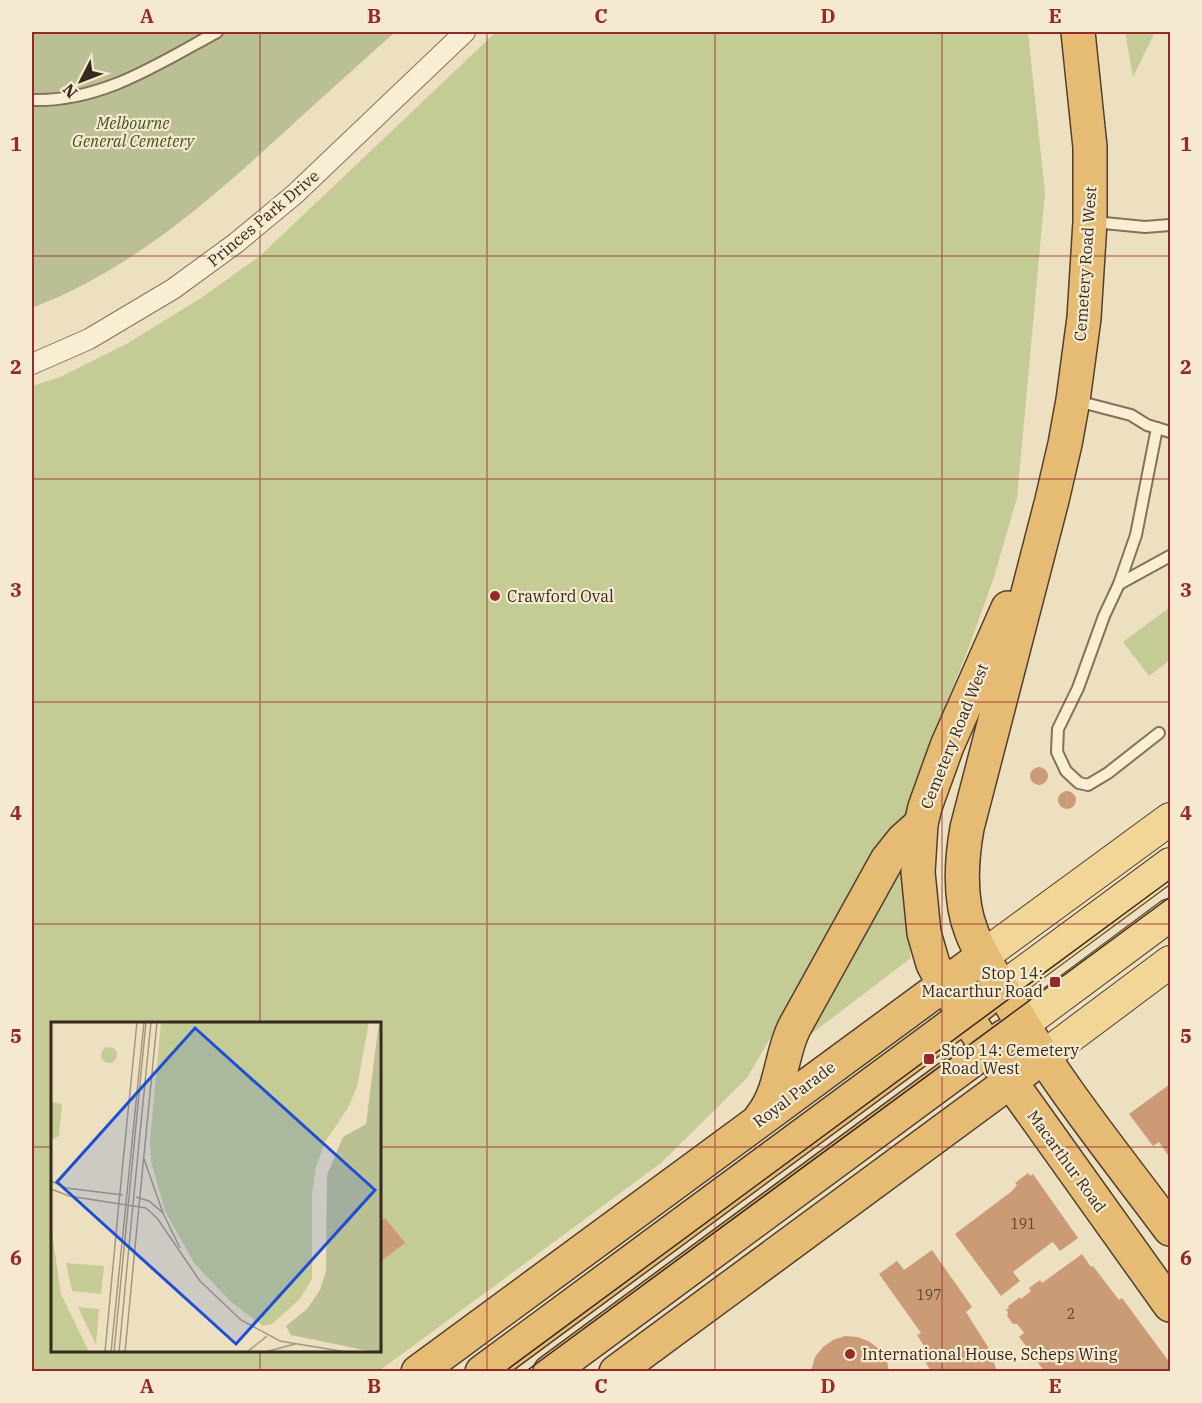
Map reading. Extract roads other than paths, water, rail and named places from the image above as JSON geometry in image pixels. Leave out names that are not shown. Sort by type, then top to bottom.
[{"type":"highway","name":"Cemetery Road West","points":[[1001,989],[972,933],[968,920],[963,890],[964,844],[1065,444],[1073,400],[1084,318],[1090,222],[1090,147],[1078,32]]},
{"type":"highway","name":"Cemetery Road West","points":[[965,1016],[933,964],[924,933],[918,872],[921,824],[924,807],[947,746],[1043,530]]},
{"type":"highway","points":[[760,1119],[770,1106],[776,1092],[786,1048],[794,1028],[887,860],[903,840],[921,824]]},
{"type":"highway","name":"Royal Parade","points":[[418,1371],[462,1359],[676,1183],[983,956]]},
{"type":"highway","points":[[482,1371],[1001,989],[1043,1057],[1170,1229]]},
{"type":"highway","name":"Macarthur Road","points":[[965,1016],[1170,1305]]},
{"type":"highway","points":[[550,1371],[1022,1024]]},
{"type":"highway","points":[[616,1371],[1043,1057]]},
{"type":"highway","points":[[711,1253],[734,1285]]},
{"type":"main road","name":"Royal Parade","points":[[983,956],[1170,819]]},
{"type":"main road","points":[[1001,989],[1170,864]]},
{"type":"main road","points":[[1022,1024],[1170,915]]},
{"type":"main road","points":[[1043,1057],[1170,962]]},
{"type":"street","name":"Princes Park Drive","points":[[32,364],[88,339],[173,289],[236,243],[295,194],[465,32]]},
{"type":"lane","points":[[32,100],[74,97],[116,85],[217,32]]},
{"type":"lane","points":[[1090,222],[1145,226],[1170,225]]},
{"type":"lane","points":[[1073,400],[1131,415],[1147,425],[1170,432]]},
{"type":"lane","points":[[1157,428],[1136,535],[1078,688],[1058,729],[1057,752],[1066,771],[1079,783],[1088,784],[1108,773],[1159,733]]},
{"type":"lane","points":[[1119,584],[1170,556]]},
{"type":"tram line","points":[[504,1372],[1170,880]]},
{"type":"tram line","points":[[525,1372],[1170,897]]},
{"type":"place","name":"Crawford Oval","points":[[495,596]]},
{"type":"place","name":"Stop 14: Macarthur Road","points":[[1055,982]]},
{"type":"place","name":"Stop 14: Cemetery Road West","points":[[929,1059]]},
{"type":"place","name":"International House, Scheps Wing","points":[[850,1354]]},
{"type":"park label","name":"Melbourne General Cemetery","points":[[133,132]]}]
